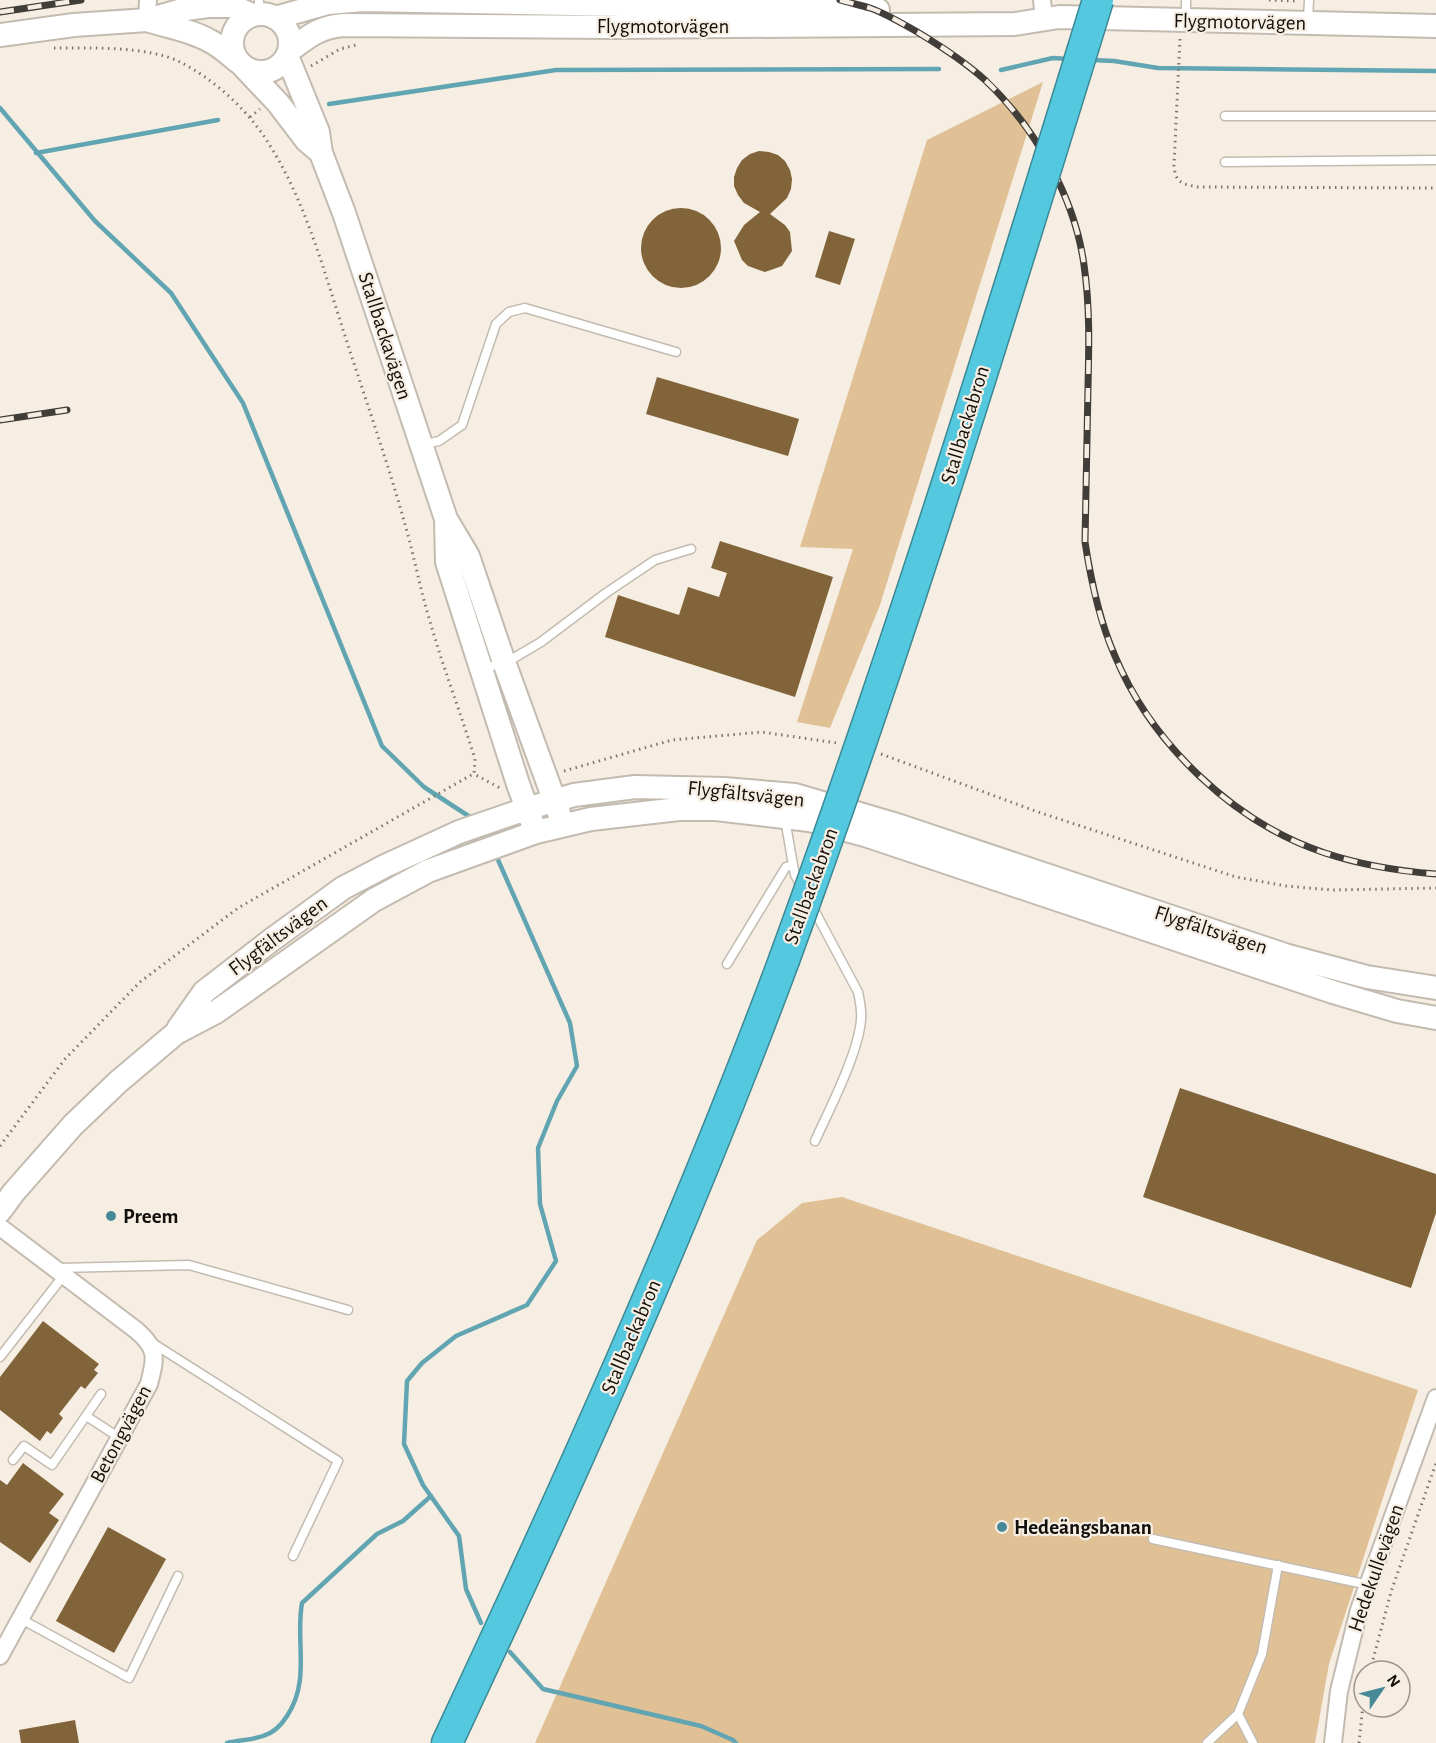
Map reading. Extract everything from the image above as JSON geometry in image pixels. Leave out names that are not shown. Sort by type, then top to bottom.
[{"type":"highway","name":"Stallbackabron","points":[[447,1743],[624,1357],[683,1216],[784,960],[846,791],[908,606],[1098,0]]},
{"type":"street","name":"Flygmotorvägen","points":[[261,12],[363,0],[1018,12],[1043,9],[1059,17],[1186,10],[1308,8],[1436,26]]},
{"type":"street","name":"Stallbackavägen","points":[[0,34],[74,24],[147,10],[232,6],[261,12]]},
{"type":"street","name":"Flygmotorvägen","points":[[288,53],[317,30],[328,26],[344,25],[624,27],[1003,25],[1015,24],[1043,9]]},
{"type":"street","name":"Stallbackavägen","points":[[147,10],[170,28],[194,33],[212,41],[241,64],[278,103],[307,141],[321,153]]},
{"type":"street","points":[[261,12],[282,24],[288,32],[290,41],[288,53],[281,64],[273,70],[253,71],[241,64],[231,43],[233,34],[237,26],[261,12]]},
{"type":"street","name":"Stallbackavägen","points":[[288,53],[318,132],[321,153],[344,213],[446,519],[468,556],[564,826]]},
{"type":"street","name":"Stallbackavägen","points":[[446,519],[447,562],[526,809],[528,835]]},
{"type":"street","name":"Flygfältsvägen","points":[[176,1033],[204,992],[343,888],[393,862],[459,832],[555,800],[596,792],[664,787],[795,795],[897,825],[1285,955],[1366,977],[1436,988]]},
{"type":"street","name":"Flygfältsvägen","points":[[0,1211],[73,1125],[118,1082],[176,1033],[216,1012],[374,900],[428,871],[473,854],[528,835],[591,819],[680,809],[716,809],[809,820],[868,836],[1333,992],[1397,1011],[1436,1018]]},
{"type":"street","points":[[0,1227],[145,1338]]},
{"type":"street","name":"Betongvägen","points":[[3,1645],[21,1619],[149,1384],[154,1365],[154,1354],[145,1338]]},
{"type":"street","name":"Hedekullevägen","points":[[1333,1743],[1339,1691],[1359,1610],[1436,1398]]},
{"type":"lane","points":[[1225,116],[1436,116]]},
{"type":"lane","points":[[1225,162],[1436,160]]},
{"type":"lane","points":[[421,445],[439,441],[462,425],[496,324],[509,312],[525,308],[676,352]]},
{"type":"lane","points":[[481,670],[504,662],[541,642],[606,593],[655,560],[691,549]]},
{"type":"lane","points":[[785,818],[795,875],[858,992],[861,1006],[861,1021],[852,1056],[816,1141]]},
{"type":"lane","points":[[728,964],[786,867],[793,865]]},
{"type":"lane","points":[[0,1357],[59,1272],[189,1265],[348,1310]]},
{"type":"lane","points":[[145,1338],[338,1461],[293,1556]]},
{"type":"lane","points":[[13,1460],[24,1446],[52,1465],[101,1394]]},
{"type":"lane","points":[[86,1416],[120,1438]]},
{"type":"lane","points":[[1153,1539],[1369,1585]]},
{"type":"lane","points":[[1207,1743],[1238,1714],[1262,1654],[1278,1566]]},
{"type":"lane","points":[[21,1619],[129,1678],[178,1576]]},
{"type":"lane","points":[[1238,1714],[1253,1743]]},
{"type":"path","points":[[1269,0],[1308,8]]},
{"type":"path","points":[[45,49],[88,48],[162,54],[182,63],[218,87],[250,117],[268,142],[291,182],[366,400],[406,527],[431,624],[475,759],[474,774]]},
{"type":"path","points":[[1178,86],[1180,52]]},
{"type":"path","points":[[545,776],[672,740],[762,732],[840,743]]},
{"type":"path","points":[[871,751],[1038,812],[1236,877],[1286,886],[1332,890],[1436,888]]},
{"type":"path","points":[[474,774],[501,789],[518,784]]},
{"type":"path","points":[[0,1146],[65,1059],[140,982],[238,908],[474,774]]},
{"type":"path","points":[[1373,1659],[1391,1592],[1436,1463]]},
{"type":"path","points":[[1359,1743],[1362,1719]]},
{"type":"shaded area","points":[[1043,82],[880,605],[830,728],[797,722],[853,549],[800,547],[927,140]]},
{"type":"shaded area","name":"Hedeängsbanan","points":[[842,1197],[1418,1390],[1329,1664],[1315,1743],[535,1743],[757,1240],[802,1203]]},
{"type":"building","points":[[759,151],[778,155],[785,161],[792,179],[787,198],[770,214],[785,225],[790,232],[792,251],[782,266],[765,272],[748,266],[742,260],[734,241],[744,225],[760,212],[744,203],[734,186],[734,177],[742,160]]},
{"type":"building","points":[[681,208],[696,211],[709,220],[718,233],[721,248],[718,263],[709,276],[696,285],[681,288],[666,285],[653,276],[644,263],[641,248],[644,233],[653,220],[666,211]]},
{"type":"building","points":[[829,231],[855,239],[840,285],[815,277]]},
{"type":"building","points":[[657,377],[799,419],[788,456],[646,414]]},
{"type":"building","points":[[720,541],[833,577],[795,697],[605,637],[618,595],[679,615],[688,587],[719,597],[727,573],[711,568]]},
{"type":"building","points":[[1180,1088],[1436,1174],[1436,1213],[1411,1288],[1143,1197]]},
{"type":"building","points":[[43,1321],[99,1364],[94,1370],[98,1373],[85,1389],[81,1386],[59,1414],[63,1418],[51,1434],[47,1431],[40,1441],[0,1410],[0,1377]]},
{"type":"building","points":[[23,1463],[64,1494],[49,1513],[59,1520],[30,1563],[0,1542],[0,1480],[7,1485]]},
{"type":"building","points":[[108,1527],[166,1559],[114,1653],[56,1621]]},
{"type":"building","points":[[75,1720],[79,1743],[21,1743],[19,1730]]},
{"type":"waterway","points":[[1001,70],[1053,58],[1068,59]]},
{"type":"waterway","points":[[1091,60],[1158,68],[1436,71]]},
{"type":"waterway","points":[[329,104],[556,70],[939,69]]},
{"type":"waterway","points":[[0,108],[95,221],[171,293],[243,403],[382,746],[424,787],[473,821]]},
{"type":"waterway","points":[[36,153],[218,120]]},
{"type":"waterway","points":[[481,1623],[466,1589],[459,1536],[423,1485],[404,1444],[407,1381],[422,1363],[456,1336],[527,1305],[556,1261],[540,1204],[538,1148],[557,1101],[577,1066],[570,1023],[495,853]]},
{"type":"waterway","points":[[227,1743],[267,1735],[277,1728],[287,1716],[294,1702],[300,1674],[302,1603],[377,1534],[403,1521],[431,1496]]},
{"type":"waterway","points":[[510,1652],[543,1689],[701,1726],[736,1743]]},
{"type":"railway","points":[[0,12],[81,0]]},
{"type":"railway","points":[[840,0],[870,8],[895,19],[945,49],[977,73],[1020,119],[1050,165],[1062,189],[1079,240],[1087,296],[1089,326],[1085,542],[1087,557],[1096,600],[1109,642],[1131,688],[1150,719],[1173,749],[1199,776],[1259,822],[1291,839],[1352,861],[1436,874]]},
{"type":"railway","points":[[0,420],[67,410]]},
{"type":"place","name":"Preem","points":[[111,1216]]},
{"type":"place","name":"Hedeängsbanan","points":[[1002,1527]]}]
